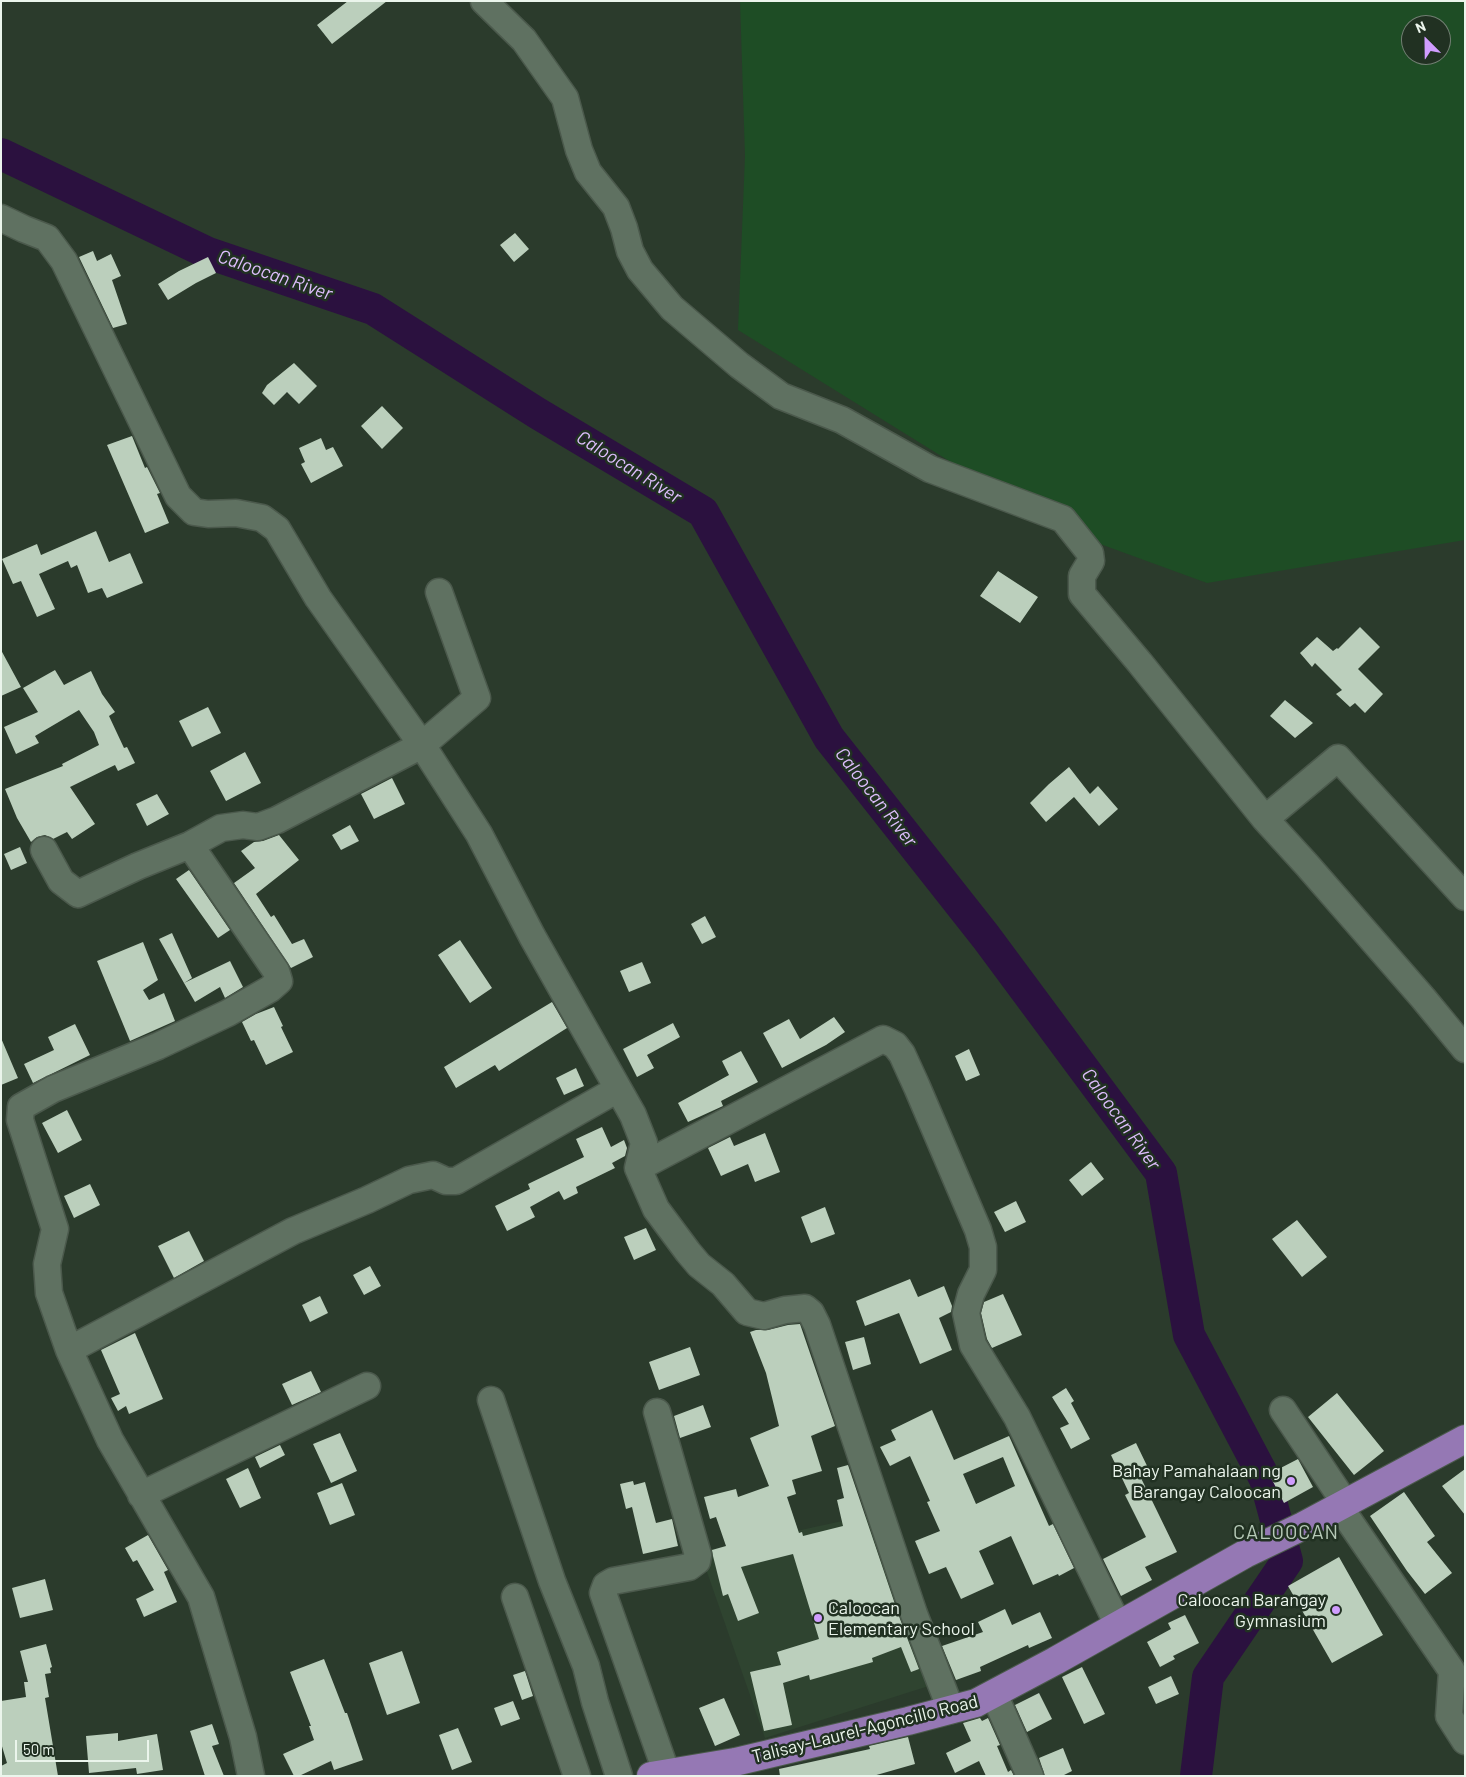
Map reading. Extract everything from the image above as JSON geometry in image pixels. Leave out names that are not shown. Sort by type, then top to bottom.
[{"type":"main road","name":"Talisay-Laurel-Agoncillo Road","points":[[659,1775],[735,1762],[976,1703],[1245,1554],[1303,1526],[1465,1439]]},
{"type":"street","points":[[484,1],[524,40],[565,98],[579,150],[588,172],[616,207],[630,251],[640,270],[672,308],[781,396],[842,420],[930,469],[1064,519],[1090,553],[1091,561],[1082,576],[1082,594],[1265,819],[1417,991],[1465,1049]]},
{"type":"street","points":[[1,218],[47,238],[64,261],[178,496],[194,512],[208,514],[236,513],[262,518],[277,529],[318,598],[422,745],[479,834],[532,936],[633,1115],[644,1142],[638,1168],[656,1209],[699,1265],[723,1284],[747,1312],[764,1316],[785,1310],[805,1308],[811,1313],[823,1342],[914,1614],[951,1710]]},
{"type":"street","points":[[44,850],[61,881],[78,894],[138,866],[190,845],[221,828],[243,825],[258,827],[277,820],[422,745],[478,698],[439,592]]},
{"type":"street","points":[[1265,819],[1338,758],[1465,897]]},
{"type":"street","points":[[190,845],[276,971],[279,981],[270,989],[228,1013],[158,1046],[53,1089],[21,1107],[20,1120],[55,1229],[47,1264],[49,1293],[69,1350],[110,1440],[201,1597],[243,1737],[251,1776]]},
{"type":"street","points":[[638,1168],[883,1039],[895,1045],[902,1054],[921,1096],[978,1230],[983,1247],[983,1270],[971,1294],[966,1313],[973,1345],[1017,1416],[1118,1625]]},
{"type":"street","points":[[69,1350],[293,1231],[409,1180],[433,1175],[446,1181],[456,1181],[618,1088]]},
{"type":"street","points":[[140,1494],[367,1386]]},
{"type":"street","points":[[491,1400],[552,1581],[586,1666],[595,1702],[619,1776]]},
{"type":"street","points":[[1283,1410],[1342,1505],[1452,1671],[1449,1716],[1465,1742]]},
{"type":"street","points":[[658,1412],[698,1555],[697,1561],[689,1567],[613,1581],[606,1586],[603,1592],[659,1775]]},
{"type":"street","points":[[514,1597],[577,1776]]},
{"type":"street","points":[[994,1694],[1030,1776]]},
{"type":"shaded area","name":"Caloocan Elementary School","points":[[879,1513],[935,1684],[765,1738],[700,1552]]},
{"type":"green space","points":[[740,1],[1465,1],[1465,540],[1207,583],[1059,529],[738,330],[745,156]]},
{"type":"building","points":[[348,1],[387,1],[332,44],[317,25]]},
{"type":"building","points":[[515,233],[529,249],[514,262],[500,245]]},
{"type":"building","points":[[93,251],[97,261],[111,254],[121,276],[112,280],[127,324],[113,328],[79,257]]},
{"type":"building","points":[[208,257],[216,273],[168,300],[158,284]]},
{"type":"building","points":[[294,363],[317,386],[299,404],[287,392],[274,405],[262,393],[267,385]]},
{"type":"building","points":[[382,406],[403,428],[382,449],[361,426]]},
{"type":"building","points":[[132,436],[145,468],[147,467],[160,493],[157,494],[169,523],[145,533],[107,445]]},
{"type":"building","points":[[321,438],[326,450],[333,447],[343,466],[311,483],[301,464],[305,462],[299,448]]},
{"type":"building","points":[[96,531],[109,562],[130,553],[143,583],[107,598],[102,588],[88,593],[77,565],[71,568],[68,561],[39,574],[55,609],[37,617],[21,581],[13,584],[2,559],[37,544],[41,555]]},
{"type":"building","points":[[998,571],[1038,597],[1020,623],[980,596]]},
{"type":"building","points":[[1360,627],[1380,647],[1358,669],[1383,694],[1365,713],[1355,703],[1350,707],[1336,694],[1342,690],[1315,663],[1312,667],[1300,653],[1317,637],[1333,651],[1338,649]]},
{"type":"building","points":[[1,650],[21,687],[1,696]]},
{"type":"building","points":[[55,670],[64,685],[91,671],[102,694],[115,712],[109,716],[124,748],[127,747],[135,763],[118,771],[115,765],[70,787],[95,824],[72,839],[67,832],[53,839],[45,835],[37,837],[31,842],[17,818],[5,789],[63,766],[62,764],[99,745],[94,732],[79,710],[35,736],[39,743],[16,754],[4,727],[38,712],[23,688]]},
{"type":"building","points":[[1285,700],[1313,723],[1295,738],[1270,716]]},
{"type":"building","points":[[208,707],[221,733],[192,747],[179,721]]},
{"type":"building","points":[[245,752],[261,783],[226,801],[210,771]]},
{"type":"building","points":[[1069,767],[1090,794],[1098,786],[1118,809],[1099,826],[1074,797],[1046,822],[1030,803]]},
{"type":"building","points":[[392,778],[405,804],[374,819],[361,794]]},
{"type":"building","points":[[157,794],[169,814],[147,826],[136,804]]},
{"type":"building","points":[[350,825],[359,841],[341,850],[332,835]]},
{"type":"building","points":[[279,835],[299,860],[256,894],[271,917],[274,915],[292,944],[304,939],[313,957],[291,968],[234,883],[255,868],[241,851],[254,842]]},
{"type":"building","points":[[20,847],[27,863],[11,870],[4,854]]},
{"type":"building","points":[[189,870],[230,930],[218,938],[176,879]]},
{"type":"building","points":[[705,916],[716,937],[702,944],[691,924]]},
{"type":"building","points":[[172,933],[192,978],[184,983],[159,939]]},
{"type":"building","points":[[460,940],[492,988],[470,1003],[438,955]]},
{"type":"building","points":[[143,942],[158,980],[143,990],[149,1000],[164,993],[175,1021],[130,1041],[97,961]]},
{"type":"building","points":[[230,961],[243,987],[225,998],[220,987],[195,1002],[184,983]]},
{"type":"building","points":[[642,962],[651,983],[629,992],[620,971]]},
{"type":"building","points":[[552,1002],[567,1028],[499,1071],[495,1065],[456,1088],[444,1067]]},
{"type":"building","points":[[274,1007],[293,1052],[266,1065],[254,1040],[251,1041],[242,1022]]},
{"type":"building","points":[[834,1017],[845,1032],[826,1045],[782,1068],[763,1033],[789,1019],[800,1039]]},
{"type":"building","points":[[673,1023],[680,1037],[647,1055],[654,1068],[637,1077],[623,1049]]},
{"type":"building","points":[[75,1024],[90,1055],[33,1083],[24,1064],[54,1050],[48,1037]]},
{"type":"building","points":[[1,1038],[18,1078],[1,1085]]},
{"type":"building","points":[[969,1049],[980,1075],[966,1081],[955,1056]]},
{"type":"building","points":[[741,1051],[758,1082],[721,1101],[723,1106],[688,1122],[678,1103],[729,1075],[722,1061]]},
{"type":"building","points":[[576,1068],[584,1086],[564,1095],[556,1078]]},
{"type":"building","points":[[67,1110],[82,1140],[58,1153],[42,1123]]},
{"type":"building","points":[[602,1127],[611,1147],[624,1140],[627,1148],[625,1156],[612,1163],[615,1168],[576,1187],[578,1193],[564,1200],[559,1191],[530,1207],[535,1217],[507,1231],[495,1206],[530,1189],[528,1184],[584,1157],[576,1139]]},
{"type":"building","points":[[765,1133],[780,1172],[755,1182],[748,1164],[721,1176],[708,1148],[730,1137],[734,1146]]},
{"type":"building","points":[[1091,1162],[1104,1179],[1082,1196],[1069,1180]]},
{"type":"building","points":[[90,1184],[100,1205],[74,1218],[64,1196]]},
{"type":"building","points":[[1016,1201],[1026,1222],[1005,1232],[994,1212]]},
{"type":"building","points":[[825,1207],[835,1234],[811,1243],[801,1217]]},
{"type":"building","points":[[1297,1220],[1327,1257],[1302,1277],[1272,1239]]},
{"type":"building","points":[[646,1228],[656,1250],[634,1260],[624,1237]]},
{"type":"building","points":[[189,1231],[204,1261],[174,1278],[158,1246]]},
{"type":"building","points":[[370,1266],[381,1286],[364,1295],[353,1275]]},
{"type":"building","points":[[910,1279],[918,1297],[944,1286],[952,1306],[951,1312],[939,1318],[952,1350],[920,1364],[899,1313],[865,1326],[856,1301]]},
{"type":"building","points":[[1003,1294],[1022,1335],[992,1348],[987,1339],[981,1313],[984,1302]]},
{"type":"building","points":[[320,1296],[328,1313],[310,1322],[302,1305]]},
{"type":"building","points":[[800,1324],[835,1426],[811,1436],[822,1471],[792,1480],[796,1494],[787,1497],[799,1533],[802,1532],[803,1536],[843,1526],[837,1500],[844,1498],[837,1468],[848,1465],[900,1619],[919,1669],[911,1672],[901,1647],[872,1658],[873,1662],[810,1680],[809,1675],[783,1683],[792,1725],[764,1731],[750,1672],[781,1665],[777,1652],[819,1639],[793,1554],[741,1567],[759,1613],[738,1621],[728,1594],[723,1596],[712,1550],[726,1546],[716,1517],[710,1519],[704,1497],[736,1489],[738,1497],[769,1486],[750,1438],[779,1426],[766,1373],[750,1332]]},
{"type":"building","points":[[135,1333],[163,1399],[129,1414],[126,1406],[118,1411],[111,1398],[120,1394],[101,1350]]},
{"type":"building","points":[[864,1337],[871,1364],[853,1370],[845,1342]]},
{"type":"building","points":[[690,1347],[700,1375],[659,1390],[649,1362]]},
{"type":"building","points":[[311,1371],[321,1392],[292,1405],[282,1384]]},
{"type":"building","points":[[1066,1388],[1074,1401],[1071,1403],[1090,1439],[1071,1449],[1060,1428],[1069,1424],[1052,1397]]},
{"type":"building","points":[[1337,1393],[1384,1451],[1354,1475],[1308,1417]]},
{"type":"building","points":[[703,1405],[711,1427],[680,1438],[674,1416]]},
{"type":"building","points":[[932,1410],[954,1460],[1009,1436],[1049,1526],[1053,1524],[1074,1568],[1059,1576],[1058,1574],[1033,1585],[1011,1536],[979,1551],[994,1584],[961,1599],[946,1567],[929,1574],[915,1541],[940,1531],[927,1502],[930,1501],[910,1456],[890,1466],[880,1447],[896,1440],[891,1430]],"holes":[[[1003,1457],[1015,1486],[976,1504],[963,1474]]]},
{"type":"building","points":[[340,1433],[357,1471],[331,1483],[313,1444]]},
{"type":"building","points":[[1136,1443],[1150,1472],[1140,1476],[1177,1552],[1145,1567],[1152,1580],[1121,1596],[1103,1559],[1146,1537],[1125,1495],[1129,1493],[1111,1455]]},
{"type":"building","points":[[280,1445],[285,1455],[260,1468],[255,1457]]},
{"type":"building","name":"Bahay Pamahalaan ng Barangay Caloocan","points":[[1298,1459],[1313,1487],[1284,1503],[1269,1474]]},
{"type":"building","points":[[248,1468],[261,1498],[240,1508],[226,1479]]},
{"type":"building","points":[[1465,1469],[1465,1515],[1442,1486]]},
{"type":"building","points":[[633,1481],[634,1485],[645,1482],[656,1523],[672,1519],[678,1546],[643,1554],[632,1507],[626,1509],[620,1484]]},
{"type":"building","points":[[342,1483],[355,1515],[330,1525],[317,1493]]},
{"type":"building","points":[[1404,1492],[1435,1536],[1427,1542],[1452,1573],[1425,1594],[1370,1516]]},
{"type":"building","points":[[148,1535],[168,1570],[164,1572],[177,1602],[144,1617],[136,1599],[154,1590],[137,1560],[133,1562],[125,1548]]},
{"type":"building","name":"Caloocan Barangay Gymnasium","points":[[1339,1557],[1383,1635],[1332,1663],[1288,1586]]},
{"type":"building","points":[[45,1579],[53,1610],[20,1618],[12,1588]]},
{"type":"building","points":[[1005,1609],[1012,1625],[1040,1612],[1052,1638],[1029,1648],[1028,1645],[980,1667],[981,1671],[956,1680],[942,1646],[983,1632],[978,1622]]},
{"type":"building","points":[[1185,1615],[1199,1643],[1173,1656],[1175,1659],[1160,1667],[1147,1642],[1171,1629],[1168,1623]]},
{"type":"building","points":[[46,1644],[52,1667],[50,1668],[51,1673],[45,1674],[49,1697],[45,1698],[58,1776],[1,1776],[1,1766],[7,1763],[1,1743],[1,1701],[26,1697],[24,1682],[28,1682],[20,1651]]},
{"type":"building","points":[[402,1651],[420,1703],[387,1715],[369,1663]]},
{"type":"building","points":[[324,1659],[345,1713],[347,1713],[363,1760],[334,1770],[331,1761],[299,1776],[294,1776],[283,1754],[314,1740],[309,1726],[311,1726],[290,1672]]},
{"type":"building","points":[[1082,1667],[1105,1714],[1084,1724],[1062,1677]]},
{"type":"building","points":[[525,1671],[533,1696],[522,1700],[513,1675]]},
{"type":"building","points":[[1171,1676],[1179,1694],[1156,1704],[1148,1687]]},
{"type":"building","points":[[1039,1693],[1052,1719],[1027,1732],[1015,1705]]},
{"type":"building","points":[[724,1698],[740,1735],[715,1746],[699,1708]]},
{"type":"building","points":[[513,1701],[520,1719],[501,1726],[494,1708]]},
{"type":"building","points":[[980,1718],[982,1721],[988,1718],[1000,1745],[997,1746],[1008,1772],[1011,1770],[1014,1776],[986,1776],[979,1761],[955,1773],[946,1753],[971,1741],[963,1723]]},
{"type":"building","points":[[212,1724],[219,1744],[212,1746],[224,1776],[205,1776],[190,1731]]},
{"type":"building","points":[[458,1728],[472,1762],[452,1770],[439,1735]]},
{"type":"building","points":[[118,1733],[118,1741],[157,1734],[163,1770],[137,1774],[136,1768],[89,1773],[86,1736]]},
{"type":"building","points":[[908,1737],[915,1764],[873,1776],[780,1776],[779,1769],[870,1749],[869,1746]]},
{"type":"building","points":[[1063,1748],[1072,1771],[1062,1776],[1045,1776],[1039,1758]]},
{"type":"waterway","name":"Caloocan River","points":[[1,154],[208,253],[373,309],[537,413],[703,512],[829,738],[986,937],[1161,1173],[1189,1335],[1265,1479],[1287,1561],[1208,1677],[1196,1776]]},
{"type":"place","name":"Bahay Pamahalaan ng Barangay Caloocan","points":[[1291,1481]]},
{"type":"place","name":"Caloocan Barangay Gymnasium","points":[[1336,1610]]},
{"type":"place","name":"Caloocan Elementary School","points":[[818,1618]]},
{"type":"district","name":"CALOOCAN","points":[[1286,1532]]}]
